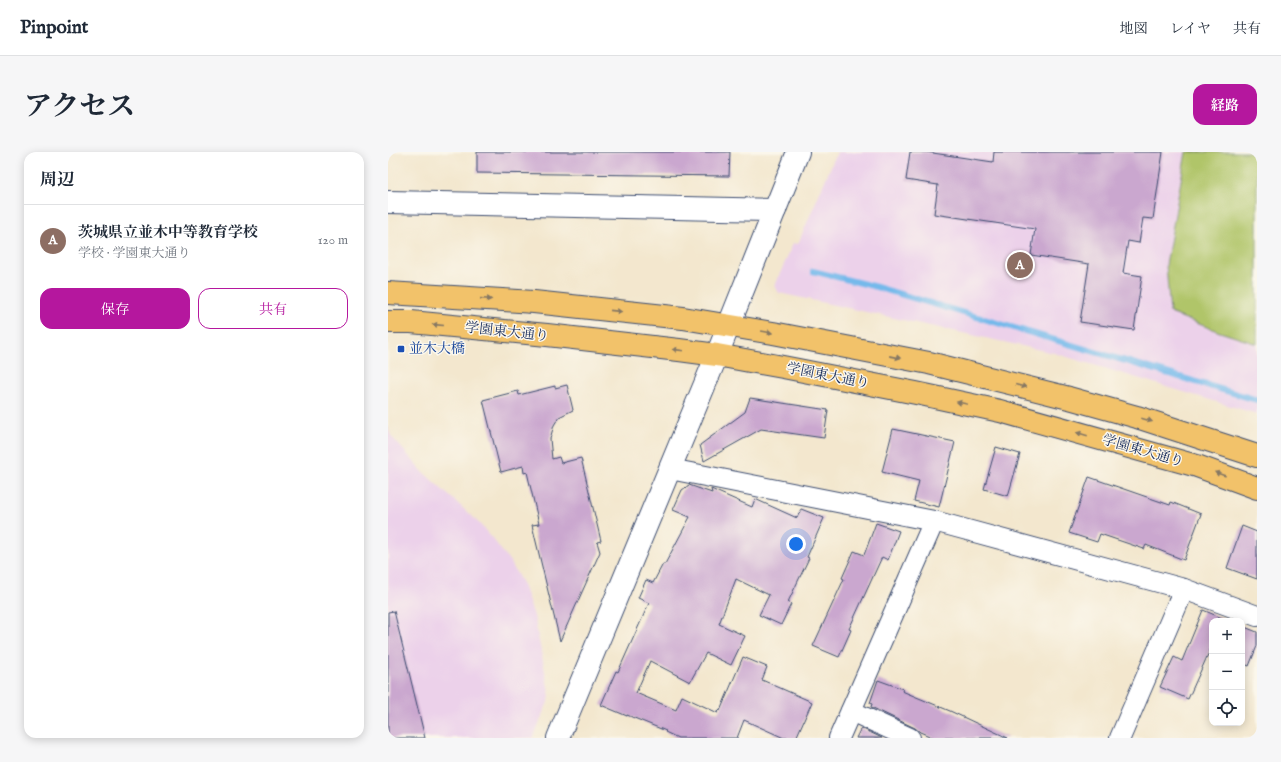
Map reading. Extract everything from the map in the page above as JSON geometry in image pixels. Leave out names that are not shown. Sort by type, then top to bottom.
[{"type":"main road","points":[[388,293],[534,302],[684,318],[729,325],[929,363],[1069,398],[1143,419],[1257,456]]},
{"type":"main road","name":"学園東大通り","points":[[388,322],[411,322],[547,335],[717,355],[916,392],[1000,411],[1197,466],[1257,488]]},
{"type":"street","points":[[558,738],[717,355],[798,152]]},
{"type":"street","points":[[388,202],[775,210]]},
{"type":"street","points":[[670,469],[934,521],[1184,589],[1257,616]]},
{"type":"street","points":[[839,738],[934,521]]},
{"type":"street","points":[[1120,738],[1184,589]]},
{"type":"street","points":[[851,711],[910,738]]},
{"type":"shaded area","points":[[837,152],[1257,152],[1257,414],[1054,353],[779,293],[775,286],[793,243],[798,244]]},
{"type":"shaded area","points":[[388,426],[391,436],[424,473],[476,520],[493,539],[511,563],[523,585],[534,616],[550,697],[533,738],[388,738]]},
{"type":"green space","points":[[1186,152],[1257,152],[1257,344],[1170,313],[1166,265]]},
{"type":"building","points":[[477,152],[730,152],[729,176],[477,173]]},
{"type":"building","points":[[910,152],[926,152],[993,162],[994,152],[1163,152],[1153,219],[1143,218],[1139,243],[1128,241],[1123,273],[1142,276],[1134,330],[1080,322],[1089,264],[1031,255],[1035,229],[934,214],[938,185],[906,180]]},
{"type":"building","points":[[567,385],[573,410],[559,417],[554,425],[550,439],[552,459],[559,457],[561,463],[581,458],[601,541],[597,542],[600,552],[560,641],[532,525],[539,524],[527,472],[524,473],[523,466],[501,472],[483,400],[518,391],[519,395],[555,386],[555,388]]},
{"type":"building","points":[[750,398],[828,410],[824,438],[761,429],[704,461],[700,445],[745,412]]},
{"type":"building","points":[[893,429],[955,442],[939,507],[914,501],[919,481],[882,472]]},
{"type":"building","points":[[996,447],[1020,454],[1008,496],[984,489]]},
{"type":"building","points":[[1089,477],[1170,505],[1171,502],[1201,514],[1184,560],[1146,545],[1144,549],[1100,534],[1097,542],[1069,533]]},
{"type":"building","points":[[689,485],[712,493],[711,489],[752,507],[755,499],[797,518],[801,509],[824,518],[807,557],[809,558],[788,602],[791,604],[781,625],[759,615],[769,595],[736,579],[719,624],[745,636],[731,665],[706,653],[690,682],[650,661],[636,693],[676,710],[682,696],[718,713],[743,657],[767,667],[762,680],[812,702],[796,738],[784,738],[744,720],[737,738],[678,738],[665,732],[666,731],[601,705],[616,671],[618,672],[649,603],[638,598],[646,580],[653,583],[690,517],[673,510],[682,490]]},
{"type":"building","points":[[876,523],[899,531],[888,560],[882,557],[849,629],[851,630],[839,657],[813,646],[844,579],[842,578],[854,551],[864,555]]},
{"type":"building","points":[[1242,526],[1257,532],[1257,579],[1227,568]]},
{"type":"building","points":[[1203,610],[1222,618],[1209,618],[1209,652],[1188,699],[1160,687],[1174,657],[1182,661]]},
{"type":"building","points":[[394,611],[425,738],[388,738],[388,612]]},
{"type":"building","points":[[1245,627],[1257,632],[1257,646],[1249,666],[1245,664]]},
{"type":"building","points":[[878,680],[903,689],[902,691],[1008,738],[934,738],[920,732],[915,728],[871,707],[872,704],[870,703]]},
{"type":"building","points":[[861,728],[882,738],[856,738]]},
{"type":"waterway","points":[[813,271],[873,286],[1257,400]]},
{"type":"place","name":"茨城県立並木中等教育学校","points":[[1020,265]]},
{"type":"place","name":"並木大橋","points":[[401,349]]}]
